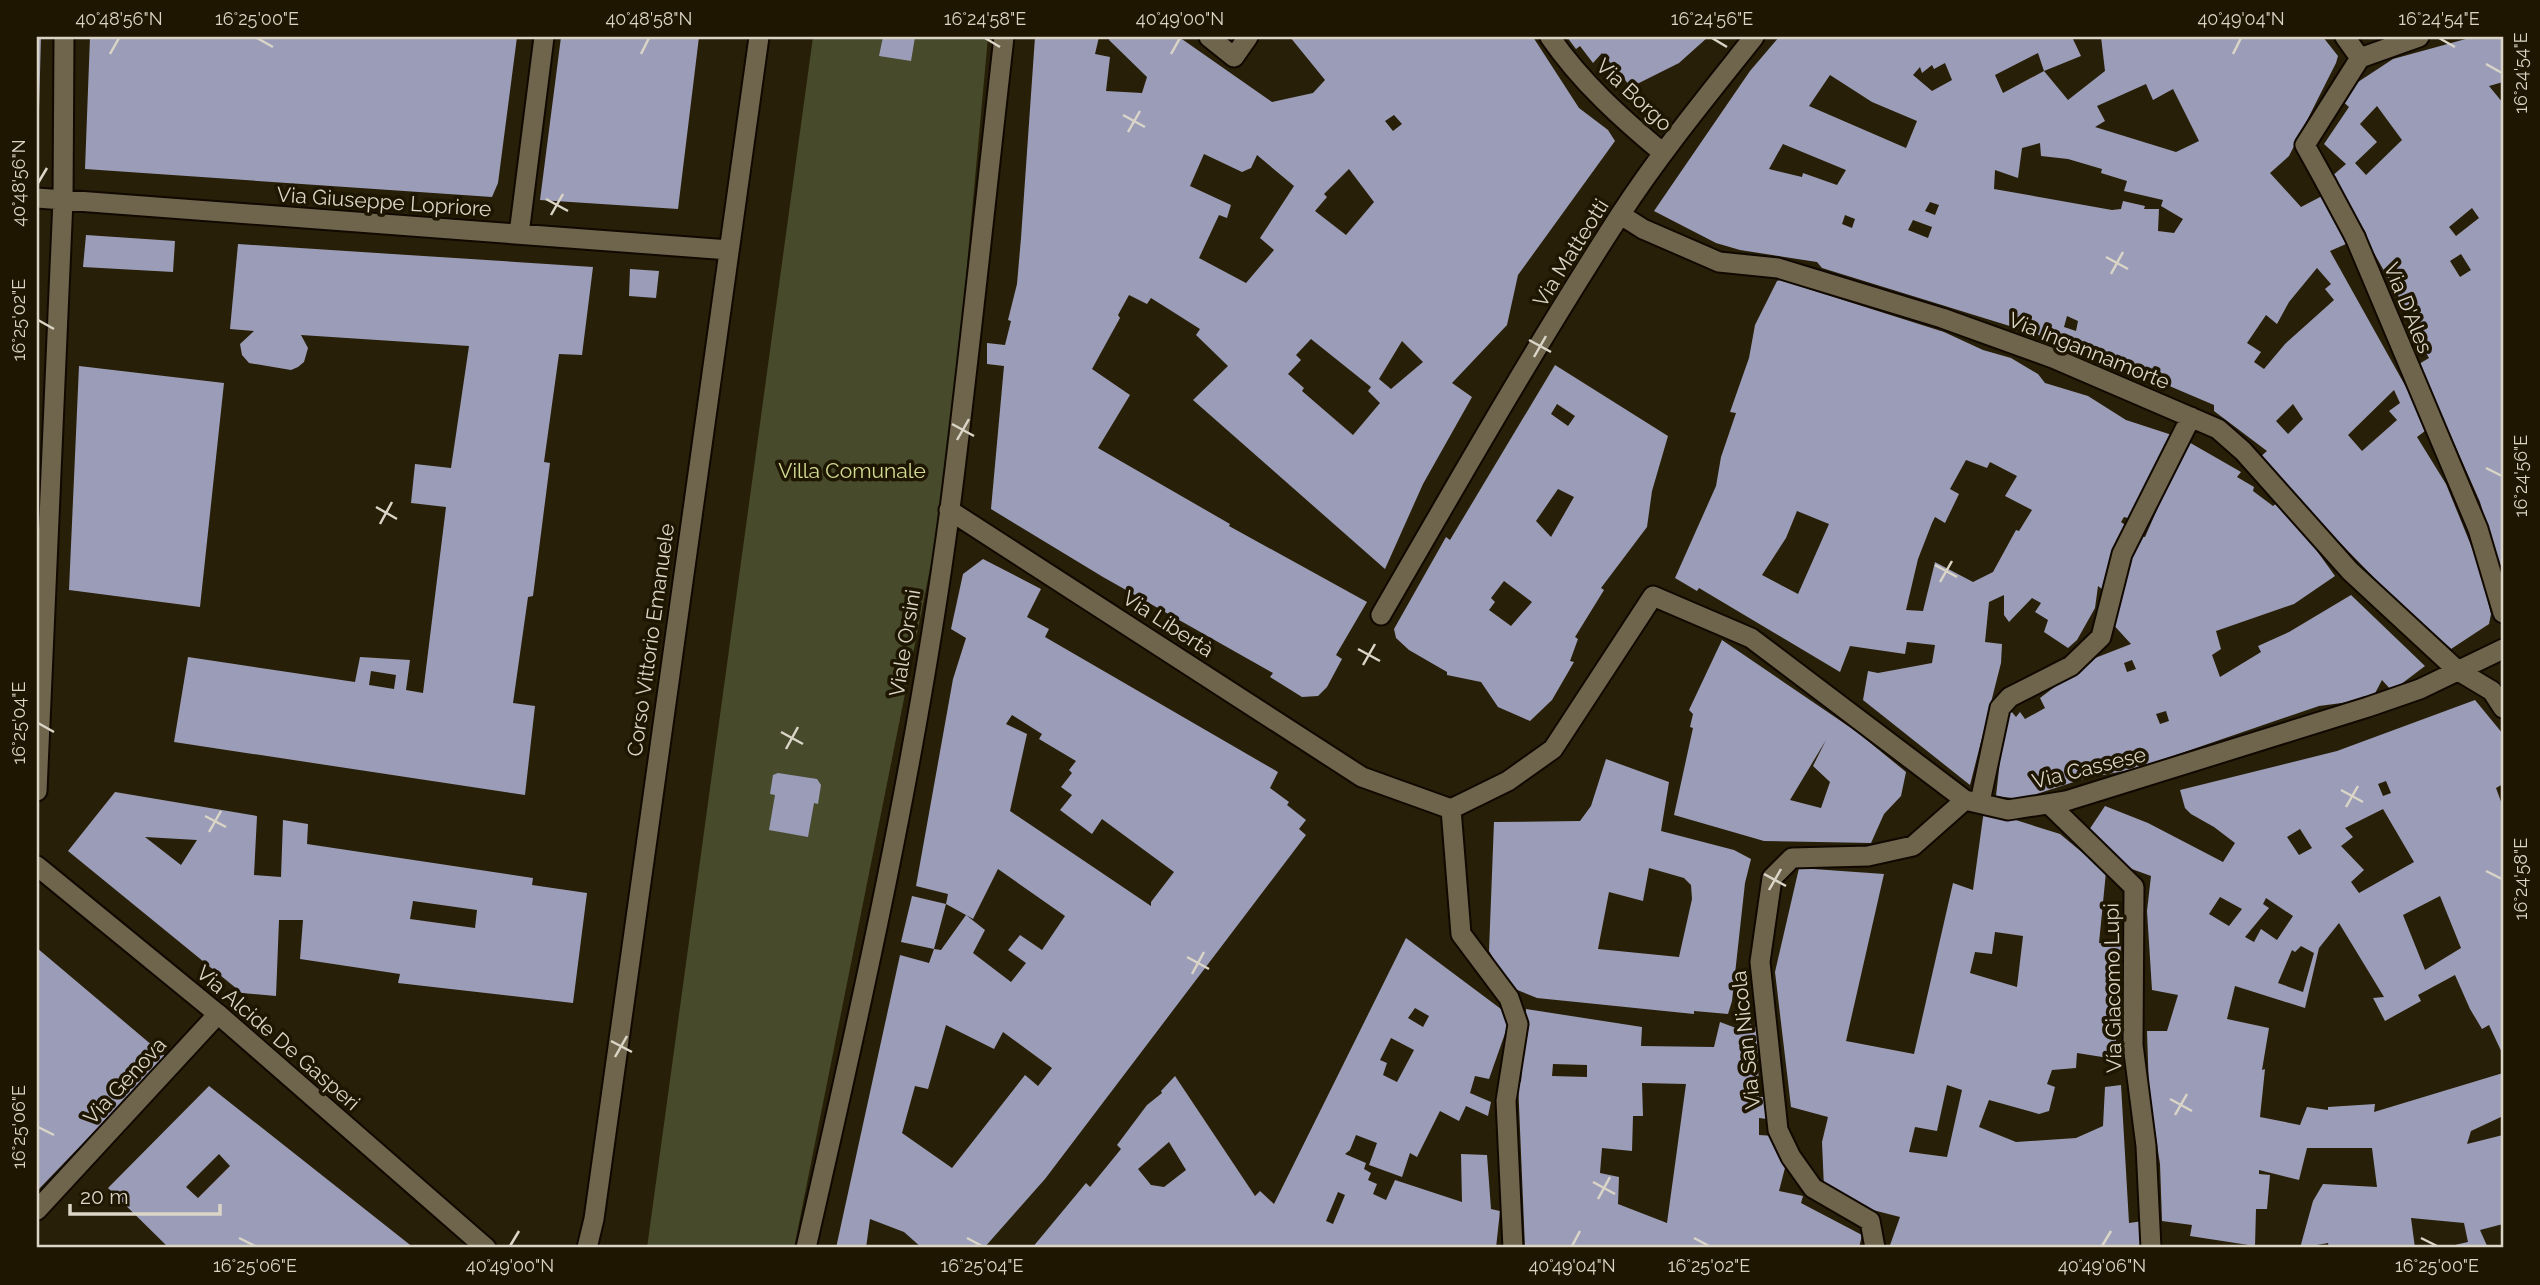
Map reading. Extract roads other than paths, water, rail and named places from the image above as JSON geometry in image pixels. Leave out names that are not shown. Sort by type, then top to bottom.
[{"type":"street","points":[[37,791],[63,200],[64,37]]},
{"type":"street","points":[[519,234],[544,37]]},
{"type":"street","name":"Corso Vittorio Emanuele","points":[[587,1248],[595,1209],[759,37]]},
{"type":"street","name":"Viale Orsini","points":[[806,1248],[869,976],[949,510],[1004,37]]},
{"type":"street","points":[[1209,37],[1234,57],[1248,37]]},
{"type":"street","name":"Via Borgo","points":[[1550,37],[1569,64],[1617,116],[1663,153]]},
{"type":"street","name":"Via Matteotti","points":[[1381,615],[1507,398],[1620,215],[1663,153],[1754,37]]},
{"type":"street","points":[[2345,37],[2360,58],[2419,37]]},
{"type":"street","name":"Via D'Ales","points":[[2360,58],[2305,145],[2355,237],[2478,529],[2503,613]]},
{"type":"street","name":"Via Giuseppe Lopriore","points":[[37,198],[729,250]]},
{"type":"street","name":"Via Ingannamorte","points":[[1620,215],[1643,229],[1718,262],[1778,268],[1942,318],[2053,358],[2218,429],[2243,451],[2350,571],[2457,670],[2492,691],[2503,708]]},
{"type":"street","points":[[1972,801],[2000,708],[2010,697],[2024,693],[2071,666],[2101,637],[2122,554],[2191,417]]},
{"type":"street","name":"Via Libertà","points":[[949,510],[1362,777],[1451,809]]},
{"type":"street","name":"Via Cassese","points":[[1451,809],[1508,781],[1553,749],[1653,596],[1751,638],[1972,801],[2008,810],[2049,804],[2133,782],[2368,708],[2420,689],[2503,649]]},
{"type":"street","name":"Via San Nicola","points":[[1875,1248],[1870,1221],[1813,1188],[1791,1157],[1778,1130],[1760,962],[1772,878],[1792,858],[1868,856],[1913,846],[1972,801]]},
{"type":"street","name":"Vía Giacomo Lupi","points":[[2049,804],[2134,887],[2133,1045],[2146,1146],[2151,1248]]},
{"type":"street","points":[[1451,809],[1461,934],[1509,998],[1518,1024],[1506,1101],[1513,1248]]},
{"type":"street","name":"Via Alcide De Gasperi","points":[[37,866],[218,1014],[486,1248]]},
{"type":"street","name":"Via Genova","points":[[37,1210],[218,1014]]},
{"type":"park label","name":"Villa Comunale","points":[[852,471]]}]
